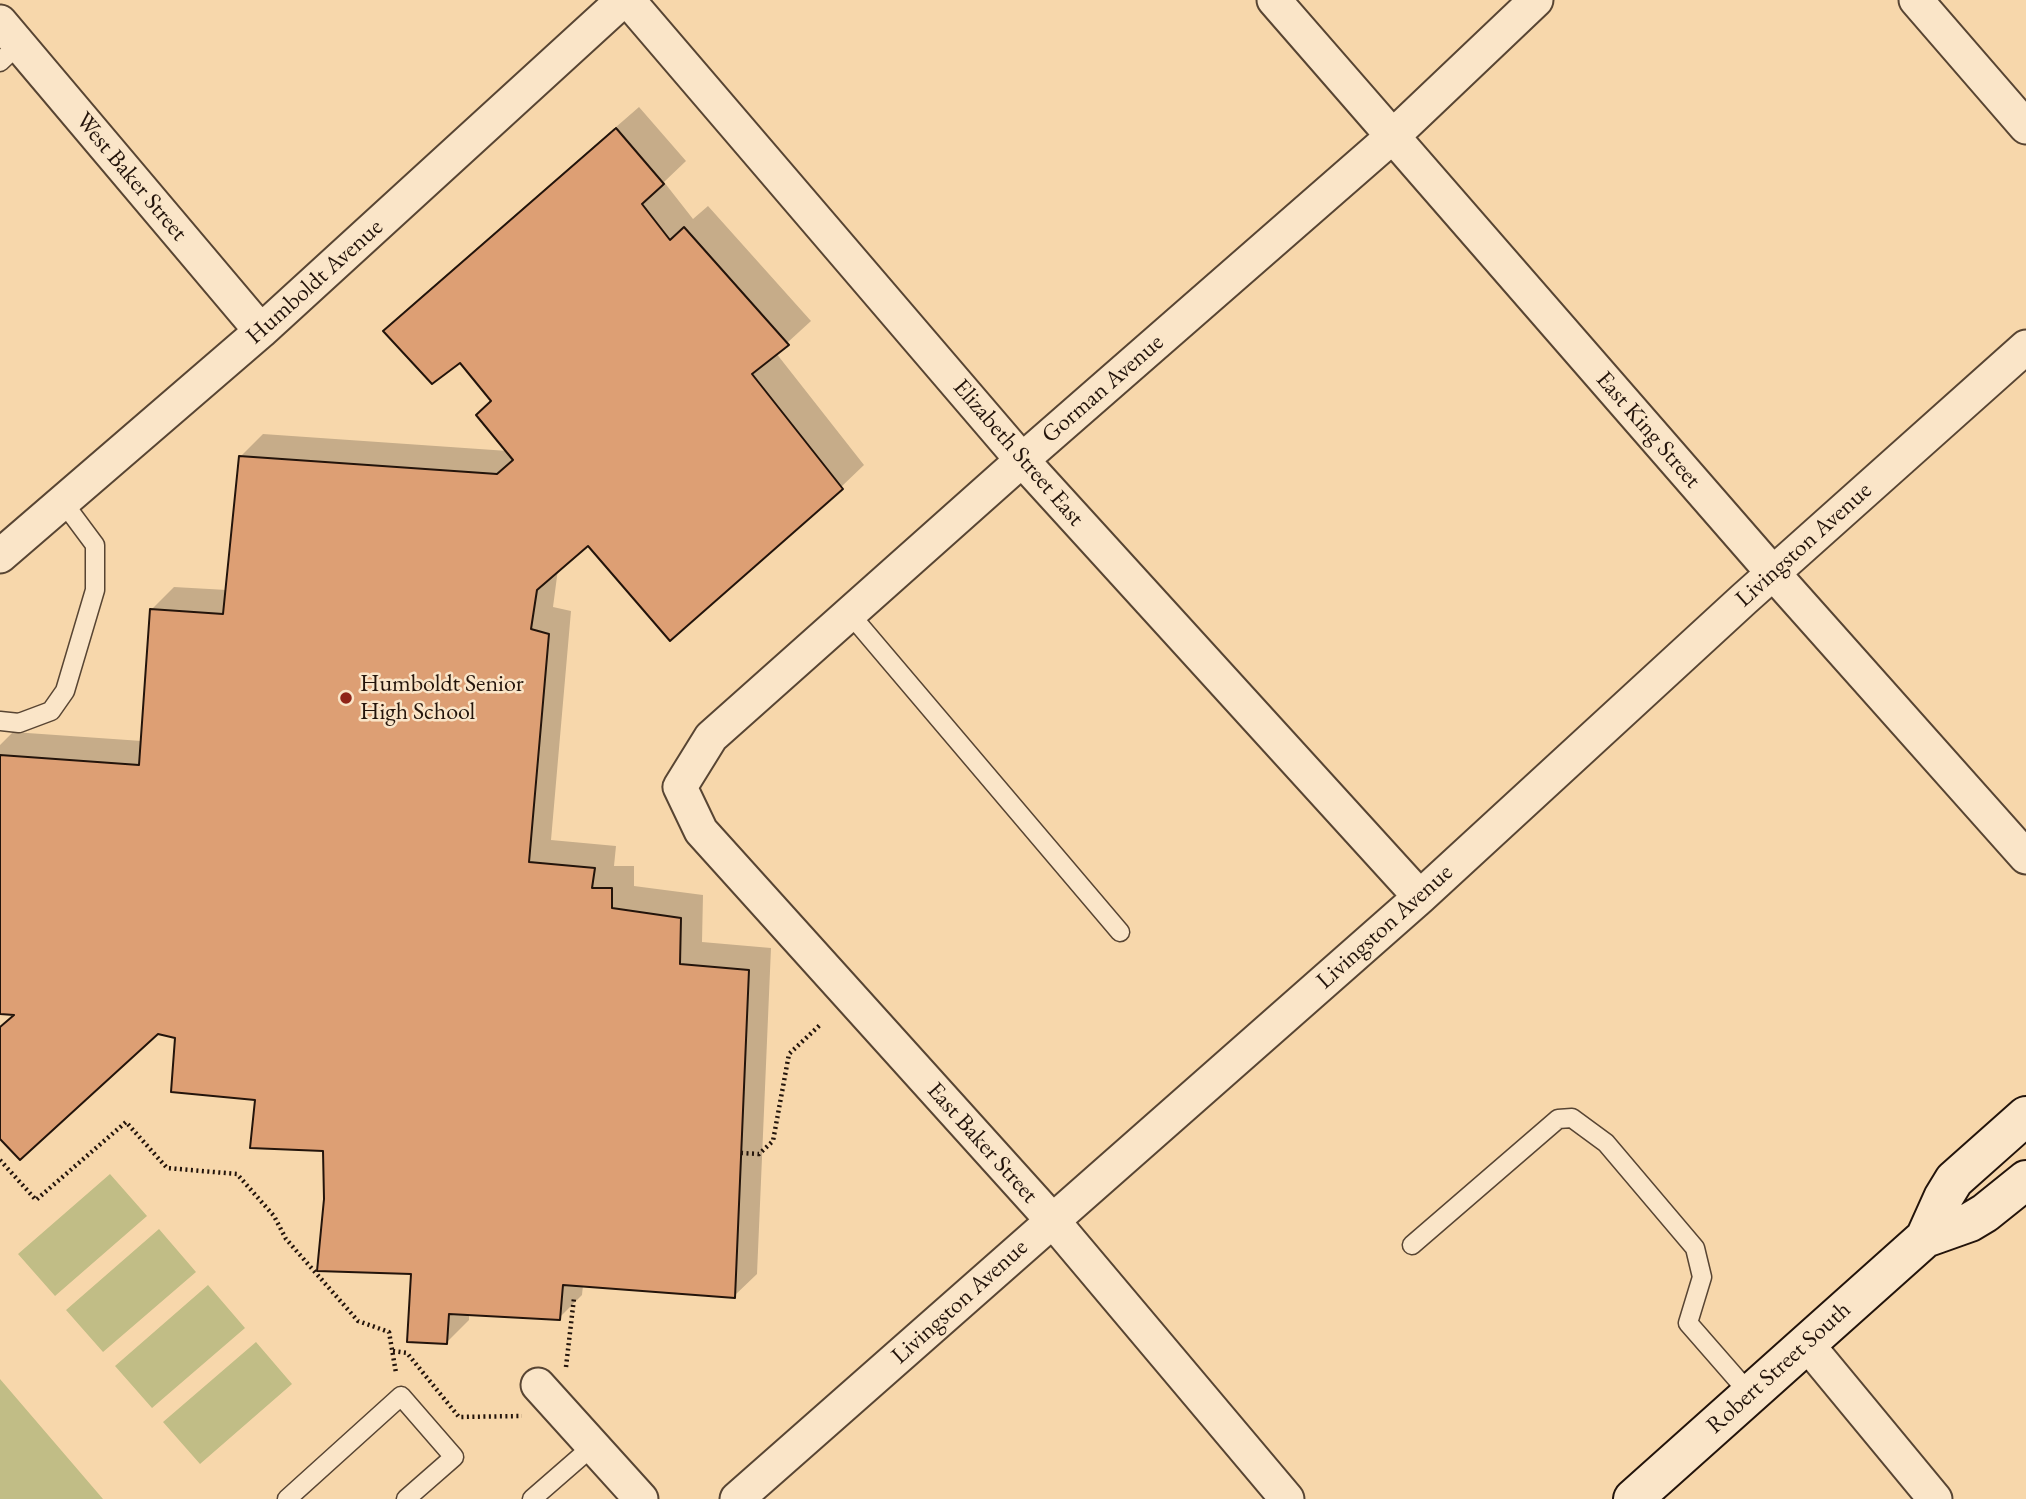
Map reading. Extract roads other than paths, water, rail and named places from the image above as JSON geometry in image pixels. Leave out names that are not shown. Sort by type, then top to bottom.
[{"type":"main road","name":"Robert Street South","points":[[1926,1238],[1942,1198],[1954,1180],[2026,1116]]},
{"type":"main road","name":"Robert Street South","points":[[1633,1499],[1926,1238],[1970,1222],[2026,1180]]},
{"type":"street","name":"Humboldt Avenue","points":[[0,556],[261,331],[625,0]]},
{"type":"street","name":"Elizabeth Street East","points":[[625,0],[1022,460],[1420,897]]},
{"type":"street","name":"East King Street","points":[[1274,0],[1773,573],[2026,857]]},
{"type":"street","name":"Gorman Avenue","points":[[680,787],[711,737],[1022,460],[1393,136],[1536,0]]},
{"type":"street","points":[[1916,0],[2026,127]]},
{"type":"street","name":"West Baker Street","points":[[6,43],[261,331]]},
{"type":"street","name":"Livingston Avenue","points":[[737,1499],[1420,897],[1773,573],[2026,347]]},
{"type":"street","name":"East Baker Street","points":[[680,787],[701,831],[1052,1220],[1287,1499]]},
{"type":"street","points":[[1806,1343],[1935,1499]]},
{"type":"street","points":[[552,1378],[594,1446],[641,1499]]},
{"type":"lane","points":[[0,722],[19,723],[51,711],[65,691],[94,590],[95,545],[63,502]]},
{"type":"lane","points":[[850,614],[1120,932]]},
{"type":"lane","points":[[1412,1245],[1559,1119],[1572,1118],[1606,1143],[1695,1248],[1702,1277],[1688,1323],[1750,1394]]},
{"type":"lane","points":[[287,1499],[401,1396],[454,1457],[406,1499]]},
{"type":"lane","points":[[532,1499],[594,1446]]},
{"type":"place","name":"Humboldt Senior High School","points":[[346,698]]}]
